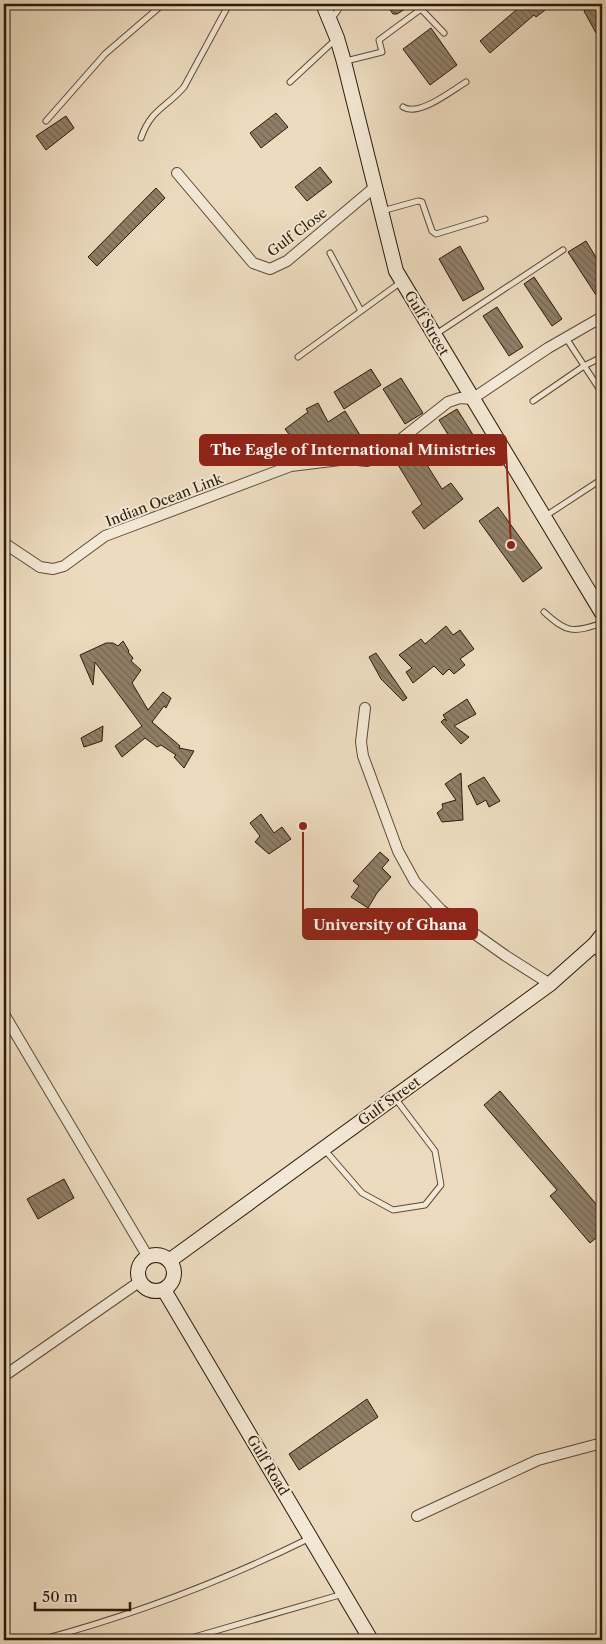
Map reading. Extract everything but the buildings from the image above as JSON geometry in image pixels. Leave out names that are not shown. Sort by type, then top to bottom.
[{"type":"street","name":"Gulf Street","points":[[322,4],[337,38],[344,62],[396,271],[602,613]]},
{"type":"street","name":"Gulf Close","points":[[177,173],[254,263],[270,269],[287,261],[376,186]]},
{"type":"street","name":"Indian Ocean Link","points":[[4,543],[40,567],[53,569],[64,566],[105,536],[291,466],[348,459],[367,462],[377,458],[448,402],[460,398],[472,399],[602,317]]},
{"type":"street","points":[[365,708],[361,742],[362,756],[398,851],[414,882],[441,910],[506,956],[550,984]]},
{"type":"street","name":"Gulf Street","points":[[169,1261],[550,984],[600,945]]},
{"type":"street","points":[[4,1014],[148,1257]]},
{"type":"street","points":[[159,1255],[169,1261],[174,1277],[168,1287],[164,1290],[153,1291],[143,1286],[138,1276],[140,1265],[148,1257],[159,1255]]},
{"type":"street","points":[[4,1376],[140,1282]]},
{"type":"street","name":"Gulf Road","points":[[164,1290],[371,1640]]},
{"type":"street","points":[[417,1516],[538,1460],[602,1443]]},
{"type":"lane","points":[[46,121],[105,54],[163,4]]},
{"type":"lane","points":[[141,138],[152,115],[174,98],[184,87],[229,4]]},
{"type":"lane","points":[[330,21],[342,4]]},
{"type":"lane","points":[[344,62],[382,52],[380,40],[421,9],[444,34]]},
{"type":"lane","points":[[290,82],[337,38]]},
{"type":"lane","points":[[403,108],[418,110],[466,82]]},
{"type":"lane","points":[[381,212],[418,201],[422,202],[432,231],[436,234],[485,219]]},
{"type":"lane","points":[[434,335],[563,250]]},
{"type":"lane","points":[[330,253],[361,311]]},
{"type":"lane","points":[[298,357],[402,281]]},
{"type":"lane","points":[[566,338],[602,394]]},
{"type":"lane","points":[[533,401],[584,366],[602,357]]},
{"type":"lane","points":[[544,517],[602,479]]},
{"type":"lane","points":[[544,612],[566,630],[576,630],[602,623]]},
{"type":"lane","points":[[323,1149],[362,1193],[393,1210],[424,1205],[441,1185],[435,1152],[394,1097]]},
{"type":"lane","points":[[40,1640],[96,1625],[172,1599],[246,1570],[311,1538]]},
{"type":"lane","points":[[184,1640],[343,1594]]},
{"type":"place","name":"The Eagle of International Ministries","points":[[511,545]]},
{"type":"place","name":"University of Ghana","points":[[303,826]]}]
